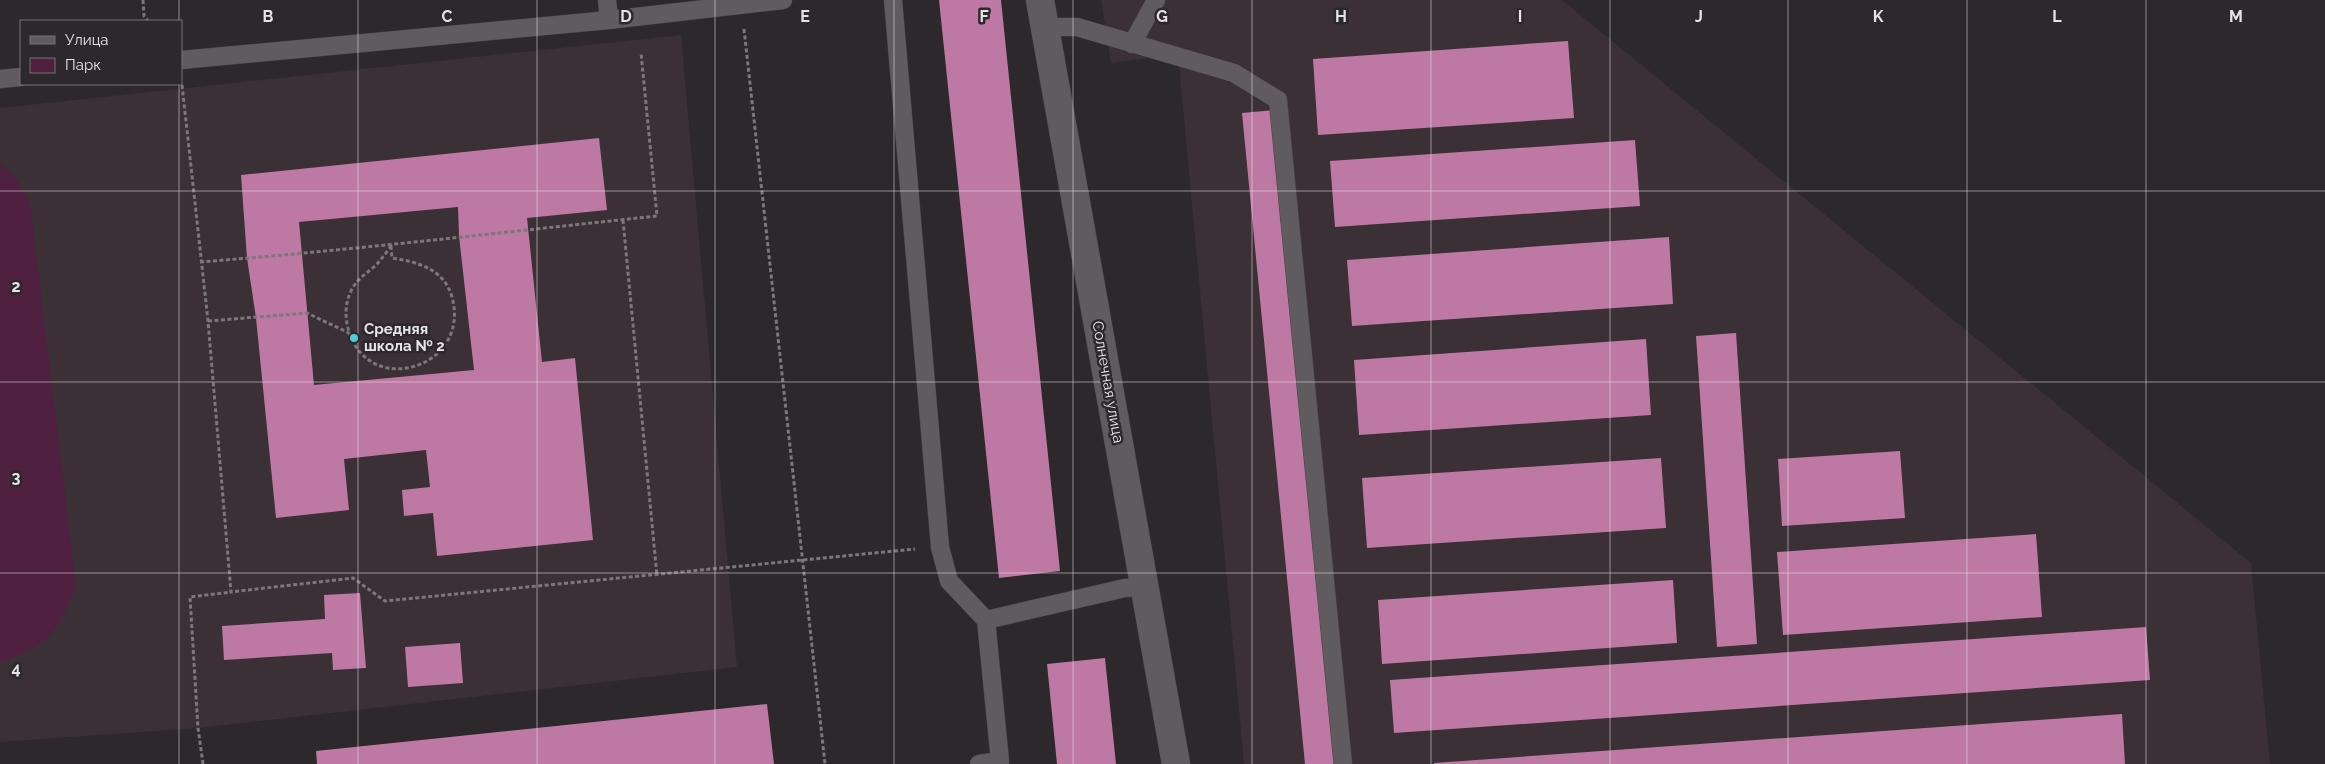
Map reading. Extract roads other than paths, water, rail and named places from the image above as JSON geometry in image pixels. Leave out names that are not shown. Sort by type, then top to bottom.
[{"type":"street","name":"Солнечная улица","points":[[1040,0],[1176,764]]},
{"type":"lane","points":[[607,0],[609,20]]},
{"type":"lane","points":[[182,60],[609,20],[783,0]]},
{"type":"lane","points":[[892,0],[940,546],[949,581],[986,620],[1000,763],[979,764]]},
{"type":"lane","points":[[1132,44],[1156,0]]},
{"type":"lane","points":[[1045,27],[1077,27],[1234,73],[1278,100],[1344,764]]},
{"type":"lane","points":[[0,79],[20,77]]},
{"type":"lane","points":[[986,620],[1124,588],[1145,587]]},
{"type":"place","name":"Средняя школа № 2","points":[[354,338]]}]
